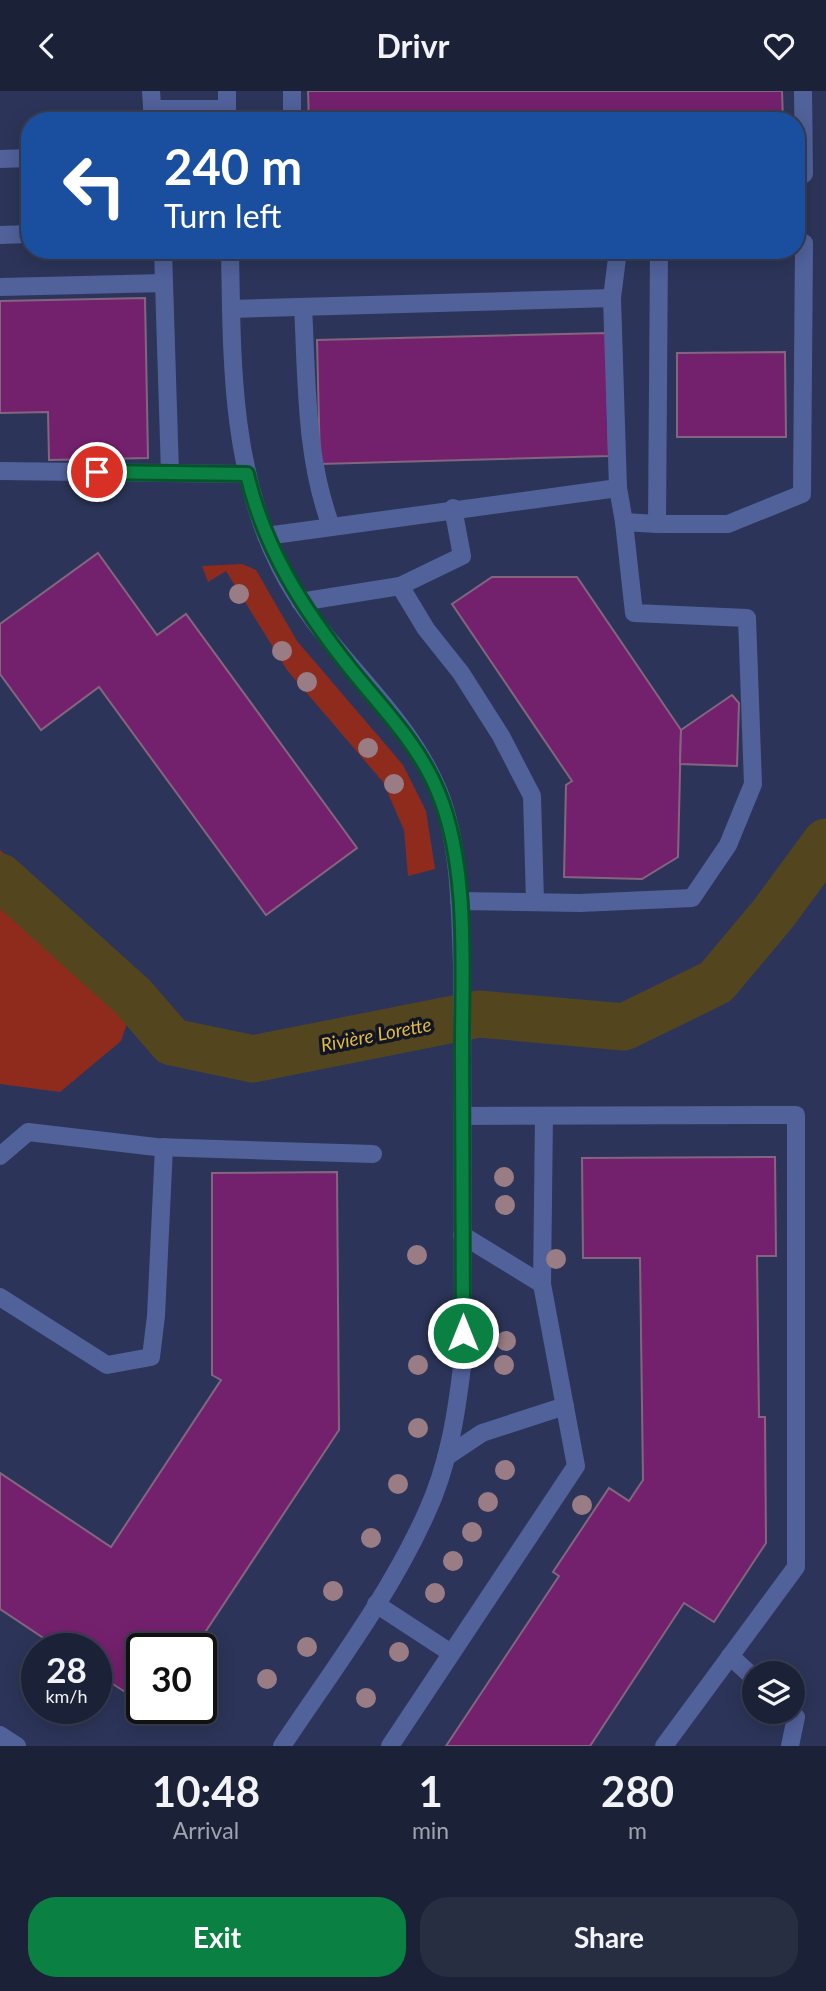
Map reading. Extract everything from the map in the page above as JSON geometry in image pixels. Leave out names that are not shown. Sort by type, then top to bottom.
[{"type":"street","points":[[292,91],[292,112]]},
{"type":"street","points":[[803,91],[803,112]]},
{"type":"street","points":[[152,107],[227,107]]},
{"type":"street","points":[[0,159],[21,158]]},
{"type":"street","points":[[0,235],[21,234]]},
{"type":"street","points":[[163,259],[170,473]]},
{"type":"street","points":[[230,259],[233,385],[247,474],[266,536],[300,602],[351,669],[395,719],[423,760],[439,792],[450,827],[459,901],[462,965],[463,1358],[458,1409],[446,1457],[427,1513],[376,1604],[282,1746]]},
{"type":"street","points":[[459,901],[692,898],[728,845],[752,785],[747,618],[634,613],[618,488],[612,298],[617,259]]},
{"type":"street","points":[[657,524],[659,259]]},
{"type":"street","points":[[624,522],[728,524],[802,494],[804,259]]},
{"type":"street","points":[[0,287],[164,283]]},
{"type":"street","points":[[231,309],[612,298]]},
{"type":"street","points":[[303,307],[308,404],[319,492],[331,526]]},
{"type":"street","points":[[0,471],[247,474]]},
{"type":"street","points":[[266,536],[453,508],[618,488]]},
{"type":"street","points":[[300,602],[400,586],[463,556],[453,508]]},
{"type":"street","points":[[400,586],[426,629],[461,673],[501,736],[532,796],[535,902]]},
{"type":"street","points":[[461,1116],[796,1115],[796,1567],[664,1746]]},
{"type":"street","points":[[390,1746],[576,1466],[542,1284],[544,1116]]},
{"type":"street","points":[[0,1156],[29,1132],[164,1147],[373,1154]]},
{"type":"street","points":[[0,1297],[107,1365],[151,1357],[156,1316],[164,1147]]},
{"type":"street","points":[[462,1235],[542,1284]]},
{"type":"street","points":[[446,1457],[482,1433],[565,1406]]},
{"type":"street","points":[[376,1604],[451,1653]]},
{"type":"street","points":[[730,1656],[742,1667]]},
{"type":"street","points":[[790,1746],[795,1724]]},
{"type":"street","points":[[0,1735],[17,1746]]},
{"type":"shaded area","points":[[0,91],[826,91],[826,1746],[0,1746]]},
{"type":"shaded area","points":[[242,564],[256,570],[297,641],[403,765],[426,811],[435,869],[408,876],[404,830],[383,782],[287,670],[226,571],[208,582],[202,566]]},
{"type":"shaded area","points":[[0,850],[140,985],[121,1041],[60,1092],[0,1084]]},
{"type":"building","points":[[308,91],[782,91],[783,112],[309,112]]},
{"type":"building","points":[[145,298],[148,458],[49,460],[48,412],[0,413],[0,301]]},
{"type":"building","points":[[606,333],[609,456],[320,464],[317,340]]},
{"type":"building","points":[[785,352],[786,437],[677,437],[677,353]]},
{"type":"building","points":[[98,553],[157,635],[186,614],[357,848],[266,915],[99,687],[41,730],[0,674],[0,624]]},
{"type":"building","points":[[492,577],[577,577],[681,730],[678,857],[642,879],[564,877],[566,785],[572,781],[452,604]]},
{"type":"building","points":[[732,695],[739,703],[737,766],[680,764],[681,730]]},
{"type":"building","points":[[775,1157],[776,1256],[757,1256],[759,1417],[765,1417],[766,1543],[714,1622],[684,1603],[590,1746],[446,1746],[559,1576],[553,1572],[609,1488],[629,1501],[643,1480],[640,1258],[583,1258],[582,1158]]},
{"type":"building","points":[[337,1172],[339,1430],[205,1633],[126,1633],[126,1693],[112,1683],[112,1633],[36,1633],[0,1609],[0,1473],[111,1547],[221,1380],[212,1375],[212,1173]]},
{"type":"waterway","name":"Rivière Lorette","points":[[0,877],[133,997],[172,1042],[253,1059],[479,1014],[624,1027],[716,982],[773,914],[826,842]]},
{"type":"route","points":[[97,472],[247,474],[266,536],[300,602],[351,669],[395,719],[423,760],[439,792],[450,827],[459,901],[462,965],[463,1333]]}]
